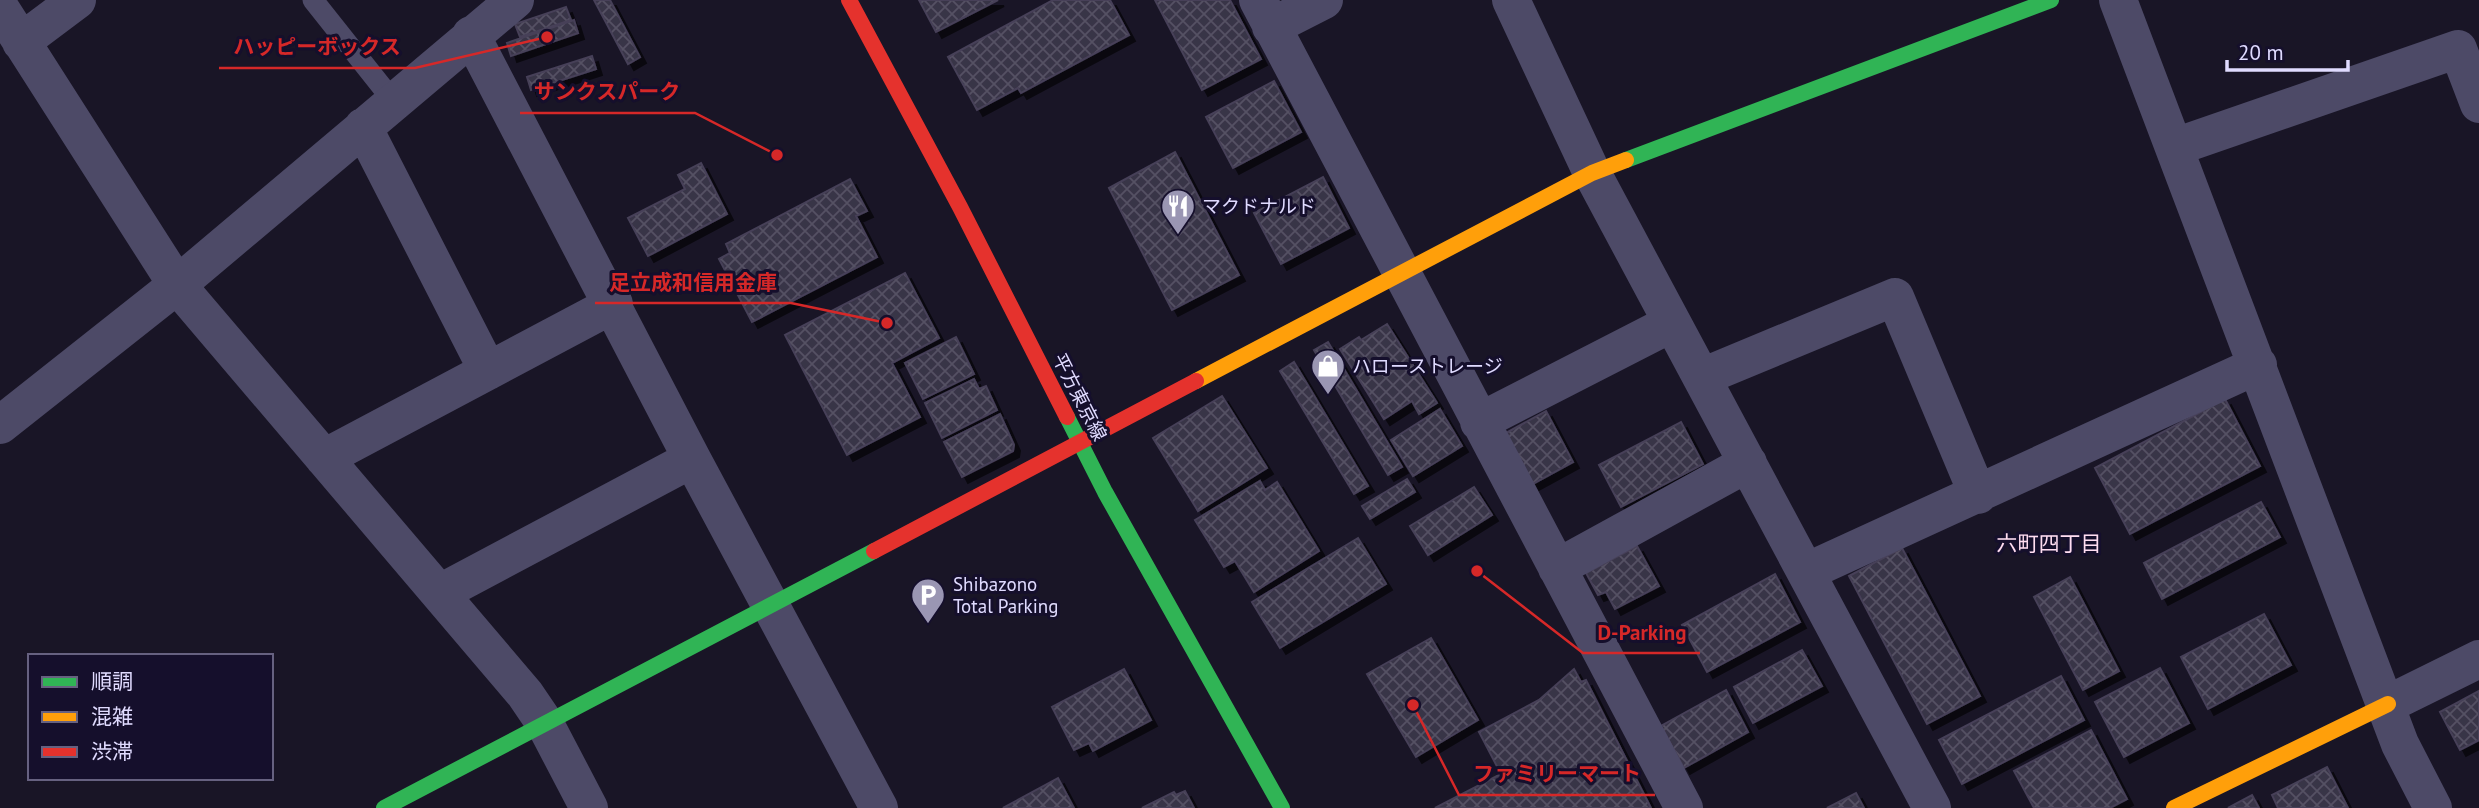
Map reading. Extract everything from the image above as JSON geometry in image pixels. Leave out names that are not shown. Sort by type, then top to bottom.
[{"type":"street","points":[[21,42],[77,0]]},
{"type":"street","points":[[0,425],[177,285],[515,0]]},
{"type":"street","name":"平方東京線","points":[[849,0],[966,219],[1080,443],[1282,808]]},
{"type":"street","points":[[1324,0],[1264,14],[1684,808]]},
{"type":"street","points":[[384,808],[1592,173],[2051,0]]},
{"type":"street","points":[[2118,0],[2388,704],[2400,744],[2433,808]]},
{"type":"street","points":[[1523,3],[1592,173],[1932,808]]},
{"type":"street","points":[[0,8],[177,285],[525,694],[544,722],[589,808]]},
{"type":"street","points":[[471,35],[769,605],[879,808]]},
{"type":"street","points":[[2175,147],[2469,46],[2479,104]]},
{"type":"street","points":[[363,127],[488,371]]},
{"type":"street","points":[[1702,377],[1895,297],[1978,495]]},
{"type":"street","points":[[324,458],[614,304]]},
{"type":"street","points":[[1479,422],[1672,323]]},
{"type":"street","points":[[1806,572],[2258,365]]},
{"type":"street","points":[[440,593],[692,459]]},
{"type":"street","points":[[1557,568],[1748,463]]},
{"type":"street","points":[[2174,808],[2479,659]]},
{"type":"lane","points":[[313,0],[394,102]]},
{"type":"building","points":[[594,0],[610,0],[640,57],[628,64]]},
{"type":"building","points":[[919,0],[998,0],[936,32]]},
{"type":"building","points":[[1053,0],[1110,0],[1129,35],[1021,93],[1018,88],[977,110],[948,57]]},
{"type":"building","points":[[1155,0],[1230,0],[1261,59],[1202,90]]},
{"type":"building","points":[[566,7],[571,20],[520,37],[515,24]]},
{"type":"building","points":[[574,20],[578,33],[511,56],[507,43]]},
{"type":"building","points":[[592,56],[596,69],[531,90],[527,77]]},
{"type":"building","points":[[1274,81],[1301,132],[1233,168],[1206,117]]},
{"type":"building","points":[[1175,152],[1239,275],[1172,310],[1109,188]]},
{"type":"building","points":[[701,163],[727,214],[648,256],[628,218],[685,189],[678,175]]},
{"type":"building","points":[[1323,177],[1349,228],[1281,264],[1254,213]]},
{"type":"building","points":[[850,179],[867,211],[856,216],[877,257],[752,322],[719,259],[730,253],[726,244]]},
{"type":"building","points":[[905,273],[939,338],[892,363],[920,417],[847,455],[785,335]]},
{"type":"building","points":[[1387,324],[1437,403],[1419,414],[1412,401],[1384,419],[1340,349]]},
{"type":"building","points":[[956,337],[974,374],[923,399],[905,363]]},
{"type":"building","points":[[1328,342],[1402,467],[1388,475],[1314,350]]},
{"type":"building","points":[[1294,362],[1368,486],[1354,494],[1280,371]]},
{"type":"building","points":[[974,379],[979,389],[986,386],[997,410],[942,438],[925,403]]},
{"type":"building","points":[[1222,396],[1267,468],[1198,511],[1153,438]]},
{"type":"building","points":[[2225,399],[2260,466],[2130,534],[2095,468]]},
{"type":"building","points":[[1440,409],[1462,446],[1413,476],[1391,440]]},
{"type":"building","points":[[1546,411],[1573,462],[1533,484],[1506,433]]},
{"type":"building","points":[[1000,414],[1014,445],[1013,451],[962,477],[944,442]]},
{"type":"building","points":[[1681,422],[1703,464],[1621,507],[1599,465]]},
{"type":"building","points":[[1407,479],[1415,492],[1370,519],[1362,506]]},
{"type":"building","points":[[1260,481],[1265,490],[1277,482],[1319,551],[1254,592],[1235,561],[1224,567],[1195,520]]},
{"type":"building","points":[[1474,487],[1492,515],[1428,555],[1410,526]]},
{"type":"building","points":[[2261,502],[2280,537],[2162,599],[2144,563]]},
{"type":"building","points":[[1358,538],[1386,584],[1280,648],[1252,602]]},
{"type":"building","points":[[1637,546],[1659,586],[1615,609],[1606,592],[1598,595],[1586,573]]},
{"type":"building","points":[[1902,548],[1980,696],[1927,724],[1849,576]]},
{"type":"building","points":[[1775,574],[1800,622],[1707,672],[1682,625]]},
{"type":"building","points":[[2070,577],[2119,671],[2083,690],[2034,597]]},
{"type":"building","points":[[2264,614],[2291,665],[2208,709],[2181,657]]},
{"type":"building","points":[[1431,638],[1478,720],[1416,757],[1367,674]]},
{"type":"building","points":[[1802,650],[1822,686],[1753,723],[1734,687]]},
{"type":"building","points":[[2160,668],[2189,723],[2124,757],[2095,702]]},
{"type":"building","points":[[1124,669],[1151,720],[1093,751],[1089,743],[1074,750],[1052,707]]},
{"type":"building","points":[[1574,669],[1581,682],[1586,680],[1651,808],[1435,808],[1501,774],[1479,732],[1539,700]]},
{"type":"building","points":[[2061,676],[2084,720],[1962,784],[1939,740]]},
{"type":"building","points":[[1726,690],[1748,732],[1684,768],[1661,726]]},
{"type":"building","points":[[2479,691],[2479,740],[2460,750],[2440,712]]},
{"type":"building","points":[[2091,730],[2127,799],[2110,808],[2034,808],[2014,771]]},
{"type":"building","points":[[2327,767],[2348,808],[2278,808],[2272,795]]},
{"type":"building","points":[[1058,778],[1074,808],[1003,808]]},
{"type":"building","points":[[1185,791],[1194,808],[1142,808],[1174,792],[1176,795]]},
{"type":"building","points":[[1856,793],[1864,808],[1827,808]]},
{"type":"building","points":[[2252,795],[2259,808],[2228,808]]},
{"type":"traffic: fast","points":[[1626,160],[2051,0]]},
{"type":"traffic: fast","points":[[1067,417],[1105,492],[1282,808]]},
{"type":"traffic: fast","points":[[384,808],[874,551]]},
{"type":"traffic: slow","points":[[1196,381],[1592,173],[1626,160]]},
{"type":"traffic: slow","points":[[2174,808],[2388,704]]},
{"type":"traffic: jam","points":[[849,0],[960,207],[1067,417]]},
{"type":"traffic: jam","points":[[874,551],[1196,381]]},
{"type":"place","name":"ハッピーボックス","points":[[547,37]]},
{"type":"place","name":"サンクスパーク","points":[[777,155]]},
{"type":"place","name":"マクドナルド","points":[[1178,236]]},
{"type":"place","name":"足立成和信用金庫","points":[[887,323]]},
{"type":"place","name":"ハローストレージ","points":[[1328,396]]},
{"type":"place","name":"D-Parking","points":[[1477,571]]},
{"type":"place","name":"Shibazono Total Parking","points":[[928,625]]},
{"type":"place","name":"ファミリーマート","points":[[1413,705]]},
{"type":"district","name":"六町四丁目","points":[[2049,544]]}]
